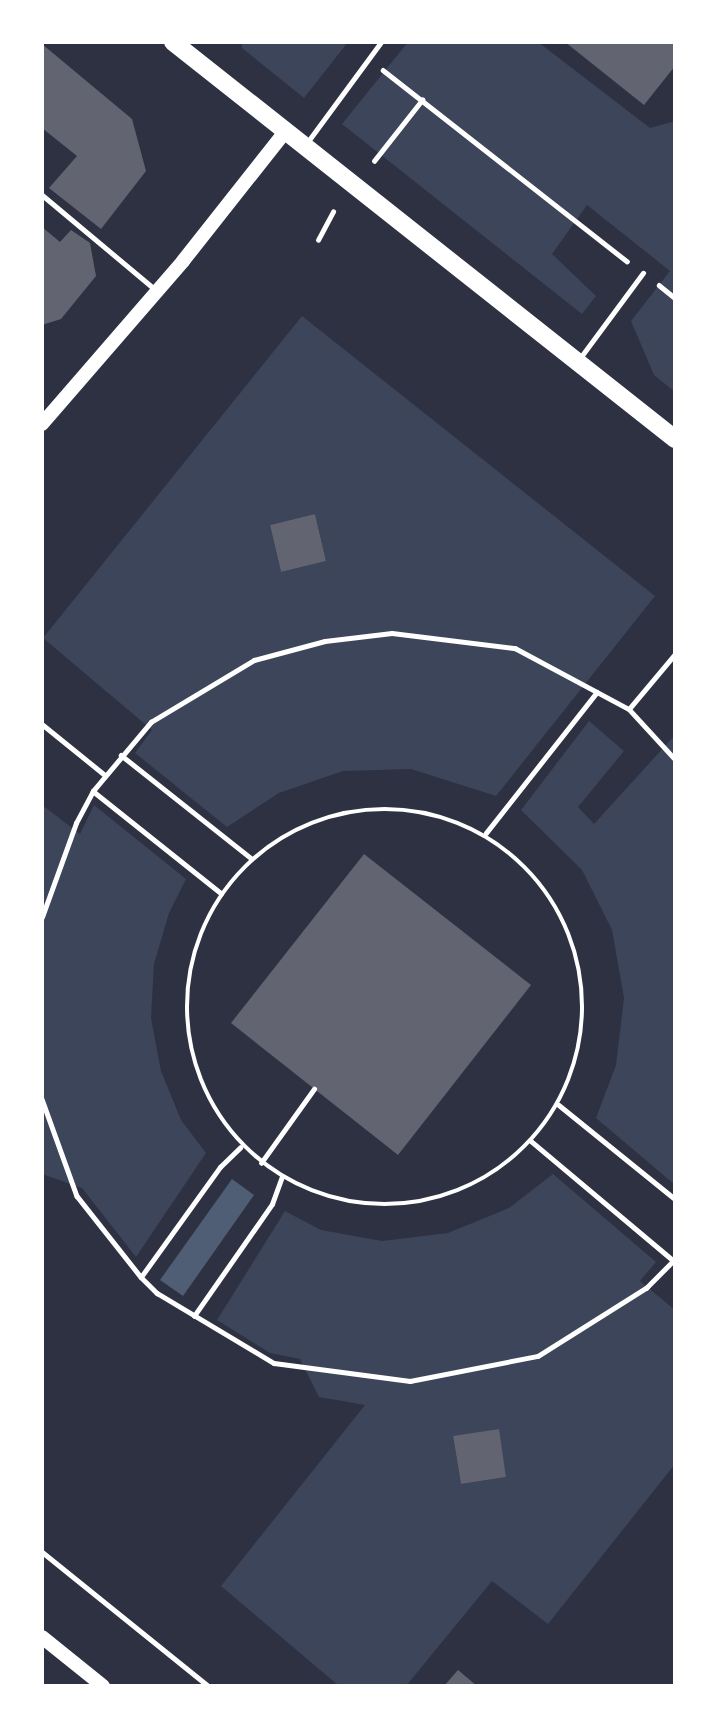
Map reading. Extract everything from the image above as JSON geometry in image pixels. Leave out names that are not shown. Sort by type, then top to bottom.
[{"type":"main road","points":[[173,42],[675,439]]},
{"type":"main road","points":[[42,424],[157,291],[284,132]]},
{"type":"main road","points":[[42,1637],[103,1686]]},
{"type":"lane","points":[[304,147],[381,42]]},
{"type":"lane","points":[[42,195],[157,291]]},
{"type":"lane","points":[[578,360],[643,273]]},
{"type":"lane","points":[[42,1552],[208,1686]]},
{"type":"path","points":[[368,59],[675,298]]},
{"type":"path","points":[[374,161],[422,100]]},
{"type":"path","points":[[318,240],[333,212]]},
{"type":"path","points":[[42,917],[76,823],[93,791],[150,722],[254,660],[325,641],[393,633],[515,648],[629,709],[675,759]]},
{"type":"path","points":[[629,709],[675,654]]},
{"type":"path","points":[[486,833],[597,692]]},
{"type":"path","points":[[42,724],[105,775]]},
{"type":"path","points":[[121,755],[251,858]]},
{"type":"path","points":[[93,791],[220,893]]},
{"type":"path","points":[[403,808],[457,821],[486,833],[545,889],[572,938],[584,993],[580,1049],[559,1105],[531,1141],[479,1183],[414,1204],[346,1202],[282,1178],[240,1147],[202,1086],[186,1021],[192,954],[220,893],[251,858],[294,829],[347,811],[403,808]]},
{"type":"path","points":[[261,1163],[314,1088]]},
{"type":"path","points":[[42,1099],[77,1196],[141,1277],[157,1293],[274,1363],[410,1381],[538,1356],[646,1288],[674,1260],[531,1141]]},
{"type":"path","points":[[559,1105],[675,1199]]},
{"type":"path","points":[[141,1277],[220,1167],[240,1147]]},
{"type":"path","points":[[194,1316],[272,1204],[282,1178]]},
{"type":"shaded area","points":[[242,42],[348,42],[304,98],[242,48]]},
{"type":"shaded area","points":[[408,42],[538,42],[650,128],[675,121],[675,392],[654,375],[631,321],[670,271],[587,205],[552,254],[596,296],[582,314],[342,124]]},
{"type":"shaded area","points":[[302,316],[655,596],[496,796],[411,769],[343,771],[279,793],[227,827],[135,753],[152,730],[43,638]],"holes":[[[315,514],[326,561],[281,572],[270,525]]]},
{"type":"shaded area","points":[[589,721],[624,751],[578,807],[594,824],[675,735],[675,1185],[596,1118],[616,1065],[624,998],[612,930],[582,870],[521,810]]},
{"type":"shaded area","points":[[42,805],[80,834],[94,805],[186,879],[169,913],[154,964],[151,1018],[161,1071],[181,1120],[206,1153],[136,1257],[82,1188],[42,1174]]},
{"type":"shaded area","points":[[553,1174],[656,1262],[640,1281],[675,1310],[675,1464],[548,1624],[492,1581],[406,1686],[339,1686],[221,1586],[365,1405],[319,1397],[300,1359],[270,1353],[217,1320],[285,1211],[321,1230],[382,1241],[448,1233],[509,1208]],"holes":[[[498,1429],[506,1477],[461,1484],[453,1437]]]},
{"type":"shaded area","points":[[232,1179],[254,1195],[183,1296],[160,1280]]},
{"type":"building","points":[[565,42],[675,42],[675,66],[644,105]]},
{"type":"building","points":[[42,44],[132,119],[146,171],[101,229],[49,188],[77,156],[42,128]]},
{"type":"building","points":[[42,227],[60,242],[71,230],[90,243],[96,276],[61,319],[42,325]]},
{"type":"building","points":[[315,514],[326,561],[281,572],[270,525]]},
{"type":"building","points":[[364,854],[531,985],[398,1155],[231,1023]]},
{"type":"building","points":[[499,1429],[506,1477],[461,1484],[453,1436]]},
{"type":"building","points":[[458,1670],[477,1686],[444,1686]]}]
